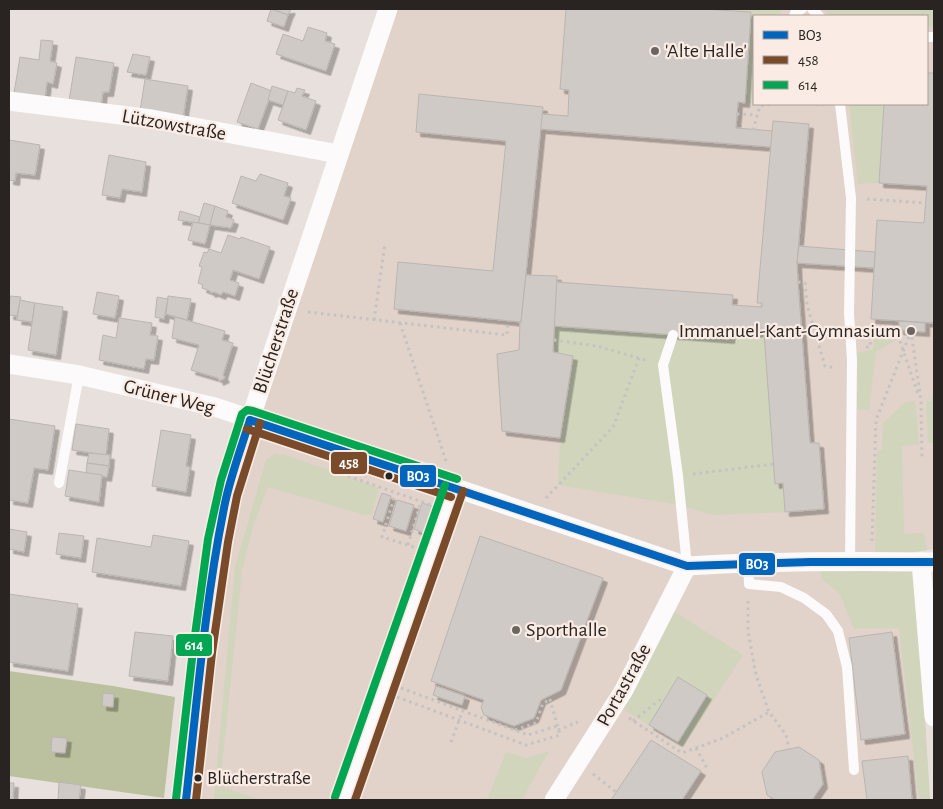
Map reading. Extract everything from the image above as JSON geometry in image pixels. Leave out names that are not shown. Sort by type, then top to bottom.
[{"type":"street","name":"Blücherstraße","points":[[186,800],[204,626],[226,502],[250,420],[388,9]]},
{"type":"street","name":"Lützowstraße","points":[[9,101],[152,119],[338,154]]},
{"type":"street","name":"Grüner Weg","points":[[9,364],[79,375],[216,407],[687,566],[748,562],[927,562]]},
{"type":"street","points":[[927,562],[934,717]]},
{"type":"street","name":"Portastraße","points":[[554,800],[624,690],[687,566]]},
{"type":"lane","points":[[840,105],[851,198],[849,313],[852,360],[850,561]]},
{"type":"lane","points":[[673,335],[663,365],[678,476],[687,566]]},
{"type":"lane","points":[[60,483],[79,375]]},
{"type":"lane","points":[[344,800],[454,488]]},
{"type":"lane","points":[[748,562],[749,584],[781,587],[804,598],[826,614],[838,631],[847,667],[854,770]]},
{"type":"path","points":[[753,130],[760,106],[765,105]]},
{"type":"path","points":[[737,114],[757,115]]},
{"type":"path","points":[[851,198],[926,203]]},
{"type":"path","points":[[374,320],[385,244]]},
{"type":"path","points":[[798,282],[805,283],[808,305],[825,366]]},
{"type":"path","points":[[307,312],[507,335],[508,320]]},
{"type":"path","points":[[400,323],[454,488]]},
{"type":"path","points":[[870,346],[871,333],[898,335],[911,331]]},
{"type":"path","points":[[872,524],[876,420],[911,331]]},
{"type":"path","points":[[911,331],[921,401],[922,458]]},
{"type":"path","points":[[898,335],[921,401]]},
{"type":"path","points":[[554,340],[597,346],[663,365]]},
{"type":"path","points":[[530,514],[613,427],[639,358]]},
{"type":"path","points":[[678,476],[774,464]]},
{"type":"path","points":[[340,474],[421,501],[446,512]]},
{"type":"path","points":[[394,498],[382,537],[432,553]]},
{"type":"path","points":[[408,545],[421,501]]},
{"type":"path","points":[[749,584],[748,631],[756,675],[769,712],[786,735],[789,749]]},
{"type":"path","points":[[406,690],[528,735],[558,728],[612,707],[682,753],[723,738],[769,712]]},
{"type":"path","points":[[383,692],[526,745],[560,735],[550,698],[543,703],[536,723],[515,730]]},
{"type":"path","points":[[633,721],[661,699]]},
{"type":"path","points":[[451,742],[463,710]]},
{"type":"path","points":[[696,748],[708,770]]},
{"type":"path","points":[[606,784],[616,792]]},
{"type":"shaded area","points":[[397,9],[934,9],[934,549],[914,552],[930,800],[192,800],[211,626],[232,503],[344,155]]},
{"type":"green space","points":[[702,9],[781,9],[780,15],[753,15],[753,103],[745,103],[751,12]]},
{"type":"green space","points":[[824,9],[934,9],[934,27],[928,27],[928,15],[829,15]]},
{"type":"green space","points":[[849,105],[884,105],[879,183],[858,184]]},
{"type":"green space","points":[[554,326],[731,330],[764,333],[776,484],[783,483],[785,512],[712,515],[680,505],[558,485],[560,438],[573,356],[553,352]]},
{"type":"green space","points":[[874,337],[897,339],[876,352],[869,410],[857,409],[857,353],[873,349]]},
{"type":"green space","points":[[934,386],[934,443],[928,443],[926,401],[931,401]]},
{"type":"green space","points":[[915,401],[919,444],[902,446],[904,534],[924,533],[927,550],[914,552],[915,558],[875,557],[877,451],[882,450],[883,423],[906,402]]},
{"type":"green space","points":[[275,454],[286,455],[379,488],[372,514],[365,515],[268,487],[253,526],[242,571],[220,786],[260,800],[218,800],[214,799],[235,567],[266,460]]},
{"type":"green space","points":[[820,571],[916,572],[930,800],[919,800],[899,628],[854,629],[840,594],[822,579]]},
{"type":"green space","points":[[675,612],[743,655],[683,747],[617,705]]},
{"type":"green space","points":[[9,671],[175,697],[164,798],[9,776]]},
{"type":"green space","points":[[549,751],[522,800],[487,800],[506,752],[526,758]]},
{"type":"building","points":[[271,9],[291,9],[288,15]]},
{"type":"building","points":[[271,9],[288,15],[284,27],[267,21]]},
{"type":"building","name":"'Alte Halle'","points":[[566,9],[702,9],[751,12],[745,103],[738,102],[736,128],[773,131],[771,147],[540,129],[542,114],[568,116],[569,90],[560,89]]},
{"type":"building","points":[[308,27],[327,33],[325,41],[335,44],[326,71],[276,54],[283,34],[303,41]]},
{"type":"building","points":[[41,40],[53,41],[50,61],[57,63],[53,84],[47,82],[45,98],[14,93],[20,57],[39,60]]},
{"type":"building","points":[[133,54],[150,57],[146,75],[127,72]]},
{"type":"building","points":[[76,57],[114,63],[109,92],[103,92],[101,106],[69,101]]},
{"type":"building","points":[[928,73],[934,73],[934,323],[871,319],[877,220],[924,223],[927,186],[879,183],[884,105],[928,105]]},
{"type":"building","points":[[145,79],[188,86],[183,119],[140,111]]},
{"type":"building","points":[[251,83],[272,91],[258,129],[237,122]]},
{"type":"building","points":[[272,86],[288,91],[283,105],[268,100]]},
{"type":"building","points":[[297,88],[305,90],[302,96],[316,101],[306,130],[278,120],[288,91],[295,93]]},
{"type":"building","points":[[419,94],[543,107],[521,322],[394,309],[398,262],[493,271],[506,141],[416,132]]},
{"type":"building","points":[[773,121],[809,124],[797,263],[810,443],[819,443],[824,509],[785,512],[783,483],[775,484],[764,333],[731,330],[730,339],[554,326],[556,282],[733,295],[732,305],[762,307],[762,303],[757,303]]},
{"type":"building","points":[[9,140],[40,145],[35,175],[16,173],[15,181],[9,180]]},
{"type":"building","points":[[109,155],[146,162],[142,192],[122,189],[120,198],[102,195]]},
{"type":"building","points":[[260,174],[288,183],[284,196],[291,198],[283,220],[232,203],[241,176],[256,181]]},
{"type":"building","points":[[204,203],[215,206],[210,225],[198,223]]},
{"type":"building","points":[[215,206],[228,211],[226,217],[234,220],[231,228],[210,225]]},
{"type":"building","points":[[180,211],[200,217],[198,223],[178,220]]},
{"type":"building","points":[[193,222],[210,225],[205,244],[188,240]]},
{"type":"building","points":[[228,235],[240,239],[241,237],[270,247],[259,279],[233,270],[230,280],[239,283],[235,296],[223,292],[221,295],[214,292],[211,293],[202,288],[203,285],[198,283],[202,267],[199,266],[204,252],[207,253],[209,249],[221,253]]},
{"type":"building","points":[[799,246],[875,252],[874,268],[797,263]]},
{"type":"building","points":[[526,275],[557,276],[553,352],[573,356],[560,438],[502,431],[497,354],[519,350],[520,321]]},
{"type":"building","points":[[97,292],[119,296],[115,318],[93,314]]},
{"type":"building","points":[[10,296],[21,297],[17,316],[9,315]]},
{"type":"building","points":[[168,296],[191,299],[187,320],[166,314]]},
{"type":"building","points":[[157,297],[168,299],[164,319],[155,317]]},
{"type":"building","points":[[20,300],[35,303],[32,322],[17,320]]},
{"type":"building","points":[[35,303],[63,307],[56,355],[28,350]]},
{"type":"building","points":[[175,317],[225,331],[222,340],[233,343],[223,375],[225,378],[219,381],[218,378],[191,370],[199,345],[172,338]]},
{"type":"building","points":[[119,318],[152,323],[150,335],[158,336],[154,360],[146,359],[144,369],[99,360],[103,335],[116,338]]},
{"type":"building","points":[[899,321],[925,323],[925,332],[899,330]]},
{"type":"building","points":[[9,419],[55,426],[48,470],[34,468],[28,503],[9,500]]},
{"type":"building","points":[[76,424],[109,429],[106,455],[72,450]]},
{"type":"building","points":[[161,430],[191,435],[186,466],[190,467],[186,492],[152,486]]},
{"type":"building","points":[[89,453],[110,455],[109,466],[87,463]]},
{"type":"building","points":[[87,463],[109,466],[107,477],[86,473]]},
{"type":"building","points":[[69,470],[102,475],[99,502],[65,496]]},
{"type":"building","points":[[382,493],[391,496],[383,522],[373,519]]},
{"type":"building","points":[[397,500],[414,505],[406,531],[389,526]]},
{"type":"building","points":[[422,503],[432,506],[424,533],[414,529]]},
{"type":"building","points":[[9,529],[27,532],[24,552],[9,549]]},
{"type":"building","points":[[59,533],[84,536],[81,558],[56,554]]},
{"type":"building","points":[[153,535],[189,541],[181,586],[92,572],[97,538],[151,547]]},
{"type":"building","name":"Sporthalle","points":[[480,536],[603,578],[561,690],[541,700],[534,718],[514,726],[484,715],[481,707],[484,700],[431,681]]},
{"type":"building","points":[[9,594],[78,604],[68,671],[9,662]]},
{"type":"building","points":[[135,632],[173,636],[168,681],[129,676]]},
{"type":"building","points":[[892,632],[905,734],[861,740],[849,638]]},
{"type":"building","points":[[678,677],[707,695],[678,742],[649,725]]},
{"type":"building","points":[[436,686],[465,696],[462,705],[433,695]]},
{"type":"building","points":[[103,693],[114,694],[113,707],[102,706]]},
{"type":"building","points":[[52,737],[67,738],[65,753],[51,752]]},
{"type":"building","points":[[651,740],[701,771],[682,800],[611,800]]},
{"type":"building","points":[[799,747],[819,760],[823,784],[812,800],[775,800],[767,795],[762,772],[775,752]]},
{"type":"building","points":[[908,756],[912,800],[867,800],[862,761]]},
{"type":"building","points":[[59,782],[81,785],[79,800],[58,800]]},
{"type":"building","points":[[9,783],[14,783],[13,800],[9,800]]},
{"type":"transit line","name":"614","points":[[176,799],[208,539],[221,480],[242,414],[247,410],[253,411],[457,479]]},
{"type":"transit line","name":"BO3","points":[[250,420],[687,566],[810,562],[934,562]]},
{"type":"transit line","name":"BO3","points":[[186,800],[202,651],[218,540],[230,482],[250,420]]},
{"type":"transit line","name":"458","points":[[196,800],[212,653],[228,542],[237,496],[260,423]]},
{"type":"transit line","name":"458","points":[[247,429],[451,497]]},
{"type":"transit line","name":"614","points":[[335,797],[445,485]]},
{"type":"transit line","name":"458","points":[[355,800],[463,491]]},
{"type":"place","name":"'Alte Halle'","points":[[655,51]]},
{"type":"place","name":"Immanuel-Kant-Gymnasium","points":[[911,331]]},
{"type":"place","name":"Sporthalle","points":[[516,630]]},
{"type":"place","name":"Blücherstraße","points":[[198,778]]}]
